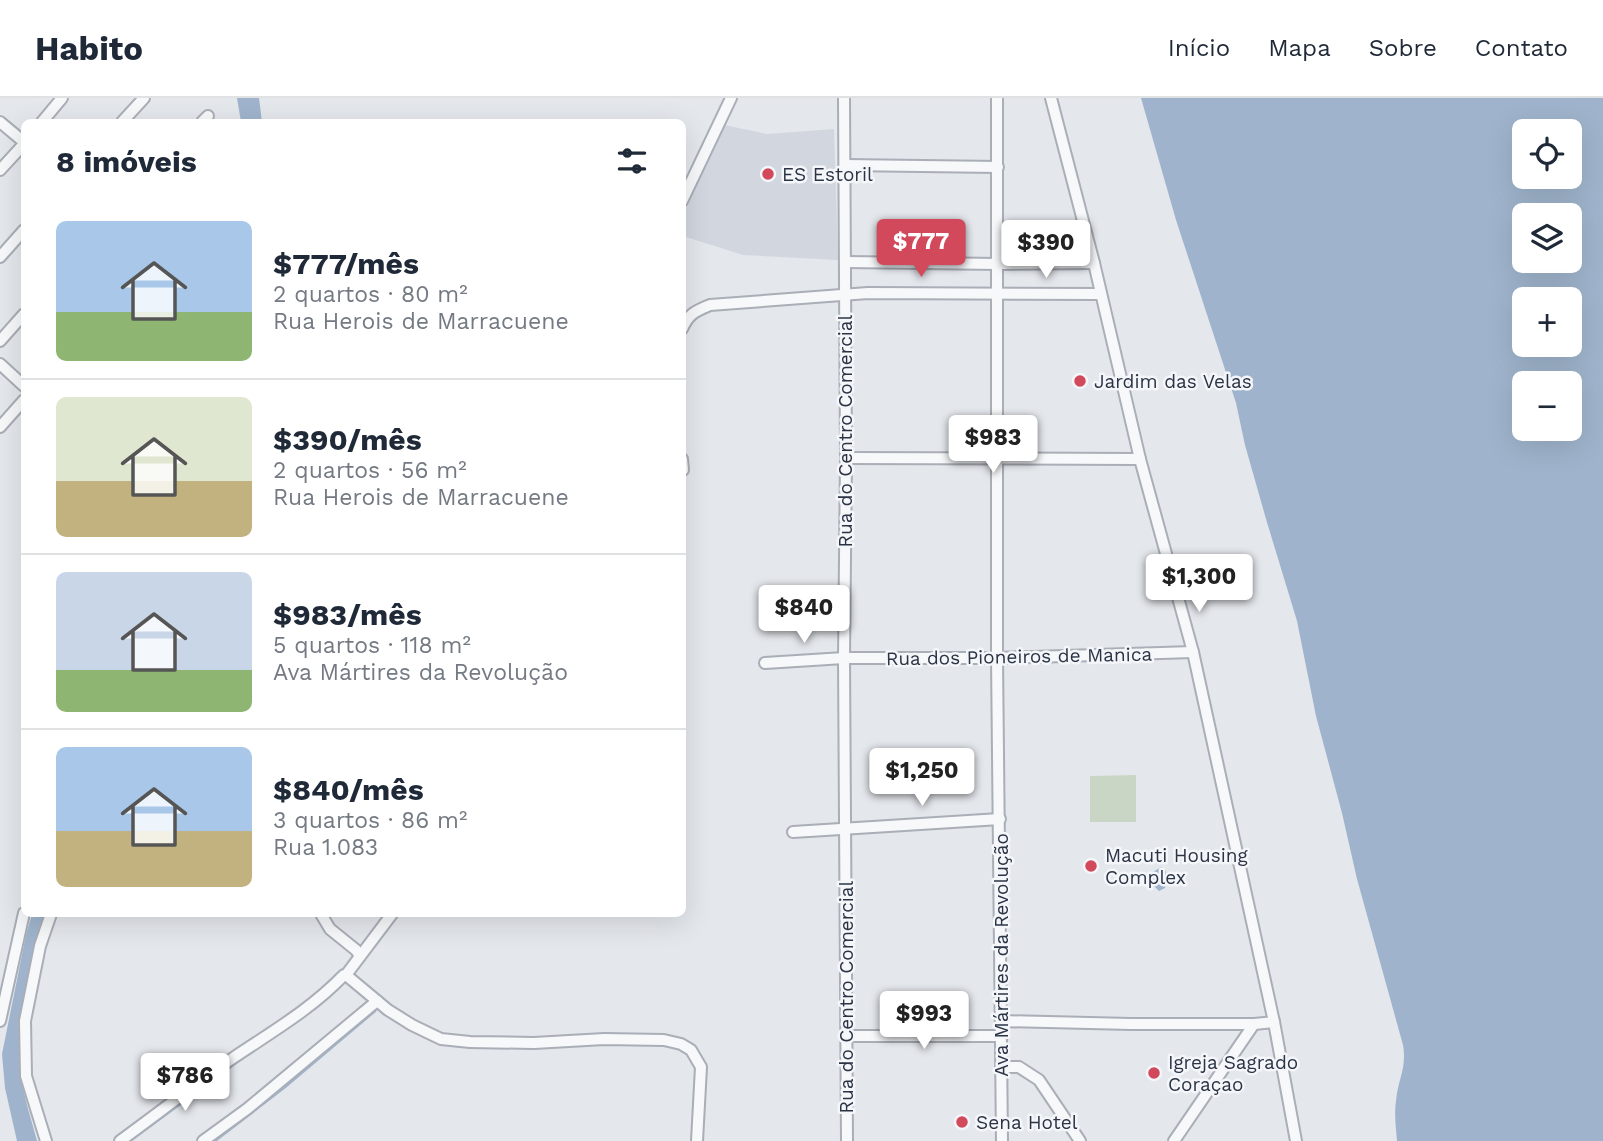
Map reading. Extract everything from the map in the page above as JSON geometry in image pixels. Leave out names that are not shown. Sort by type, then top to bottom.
[{"type":"street","points":[[44,119],[62,98]]},
{"type":"street","points":[[125,119],[144,98]]},
{"type":"street","points":[[686,193],[731,98]]},
{"type":"street","name":"Rua do Centro Comercial","points":[[844,98],[844,659],[848,1141]]},
{"type":"street","name":"Ava Mártires da Revolução","points":[[997,98],[997,658],[1002,1141]]},
{"type":"street","points":[[1051,98],[1094,263],[1140,459],[1193,652],[1274,1022],[1296,1141]]},
{"type":"street","points":[[0,121],[21,140]]},
{"type":"street","points":[[0,170],[21,146]]},
{"type":"street","points":[[845,165],[998,167]]},
{"type":"street","points":[[0,257],[21,233]]},
{"type":"street","points":[[846,262],[1094,263]]},
{"type":"street","points":[[686,320],[710,304],[845,295],[894,292],[1101,294]]},
{"type":"street","points":[[0,341],[21,317]]},
{"type":"street","points":[[0,364],[21,383]]},
{"type":"street","points":[[0,428],[21,404]]},
{"type":"street","points":[[846,458],[1140,459]]},
{"type":"street","name":"Rua dos Pioneiros de Manica","points":[[765,663],[1193,652]]},
{"type":"street","points":[[793,832],[1000,819]]},
{"type":"street","points":[[0,1021],[23,917]]},
{"type":"street","points":[[47,1141],[26,1076],[25,1021],[40,946],[50,917]]},
{"type":"street","points":[[323,917],[330,929],[360,956]]},
{"type":"street","points":[[120,1141],[232,1059],[301,1014],[346,975],[390,917]]},
{"type":"street","points":[[346,975],[412,1025],[440,1039],[534,1043],[604,1039],[664,1040],[681,1044],[691,1050],[701,1067],[697,1141]]},
{"type":"street","points":[[203,1141],[247,1109],[377,1001]]},
{"type":"street","points":[[1001,1021],[1274,1022]]},
{"type":"street","points":[[1174,1141],[1254,1024]]},
{"type":"street","points":[[846,1036],[1002,1036]]},
{"type":"street","points":[[1001,1067],[1019,1067],[1039,1080],[1080,1141]]},
{"type":"shaded area","name":"ES Estoril","points":[[724,125],[767,134],[834,129],[838,260],[743,255],[686,237],[686,207]]},
{"type":"green space","points":[[1136,775],[1136,822],[1090,822],[1090,776]]},
{"type":"water","points":[[237,98],[259,98],[262,119],[240,119]]},
{"type":"water","points":[[1141,98],[1603,98],[1603,1141],[1397,1141],[1395,1106],[1403,1067],[1403,1045],[1316,716],[1297,621],[1245,445],[1236,403],[1176,220]]},
{"type":"water","points":[[1161,867],[1165,869],[1167,877],[1165,888],[1159,891],[1154,886],[1153,872]]},
{"type":"water","points":[[31,917],[45,917],[31,975],[21,1036],[24,1094],[37,1141],[17,1141],[5,1088],[2,1054]]},
{"type":"waterway","points":[[215,1141],[285,1087],[375,1011]]},
{"type":"waterway","points":[[130,1141],[244,1057]]},
{"type":"place","name":"ES Estoril","points":[[768,174]]},
{"type":"place","name":"Jardim das Velas","points":[[1080,381]]},
{"type":"place","name":"Macuti Housing Complex","points":[[1091,866]]},
{"type":"place","name":"Igreja Sagrado Coraçao","points":[[1154,1073]]},
{"type":"place","name":"Sena Hotel","points":[[962,1122]]}]
